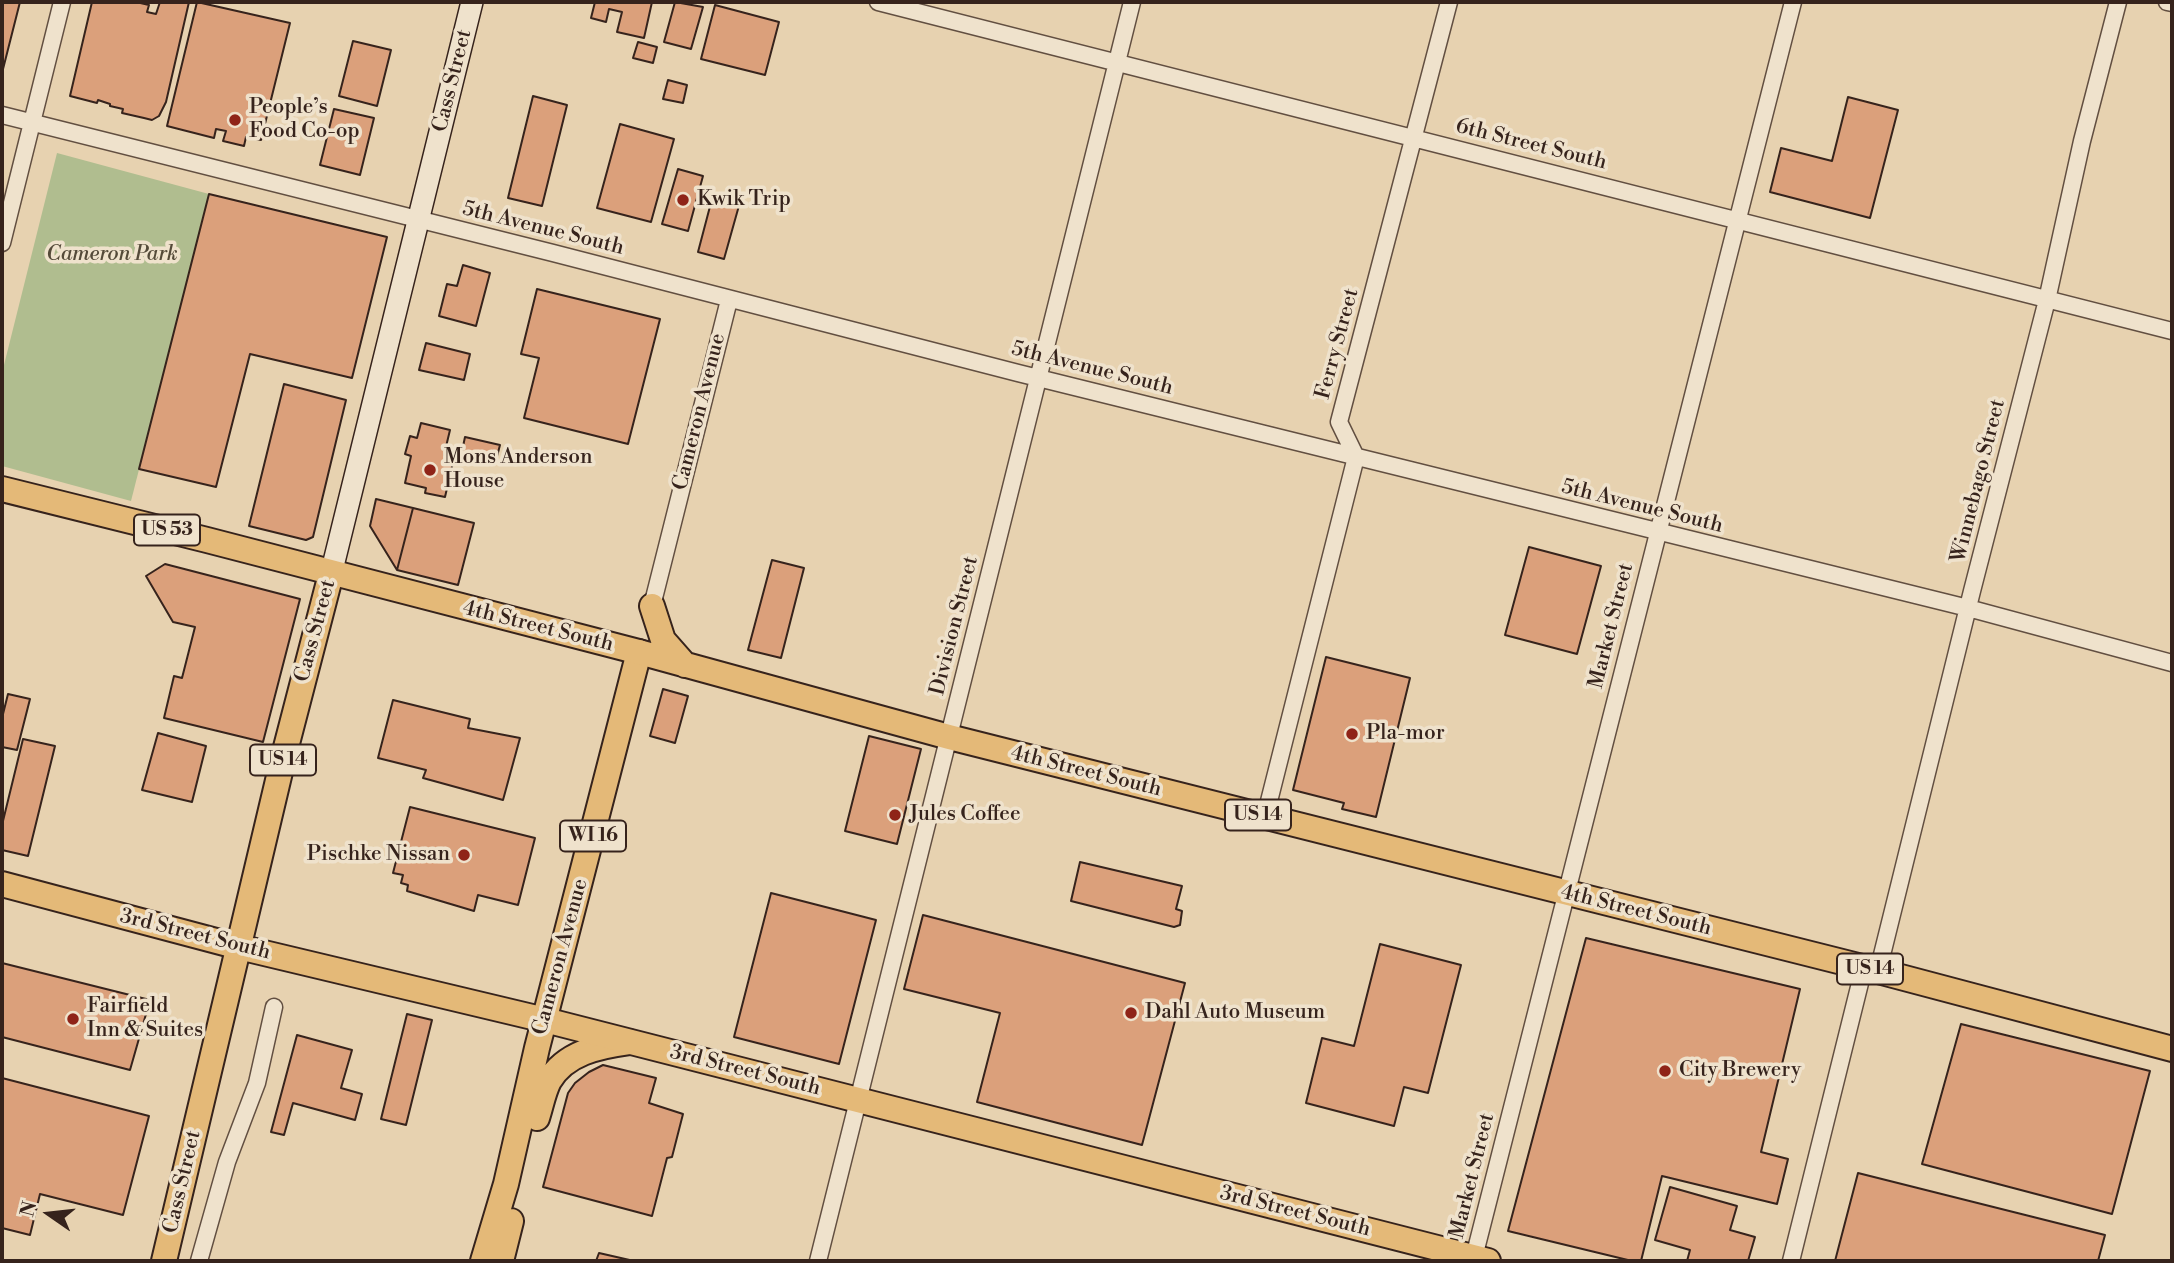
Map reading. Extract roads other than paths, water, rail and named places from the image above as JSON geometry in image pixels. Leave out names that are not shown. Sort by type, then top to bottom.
[{"type":"main road","name":"Cass Street","points":[[164,1261],[284,755],[472,2]]},
{"type":"main road","name":"4th Street South","points":[[2,489],[639,652],[949,737],[1871,969],[2172,1049]]},
{"type":"main road","points":[[652,606],[663,640],[686,665]]},
{"type":"main road","name":"Cameron Avenue","points":[[483,1261],[528,1123],[545,1020],[639,652]]},
{"type":"main road","name":"3rd Street South","points":[[2,884],[239,947],[545,1020],[1478,1260]]},
{"type":"main road","points":[[501,1261],[528,1123],[545,1090],[557,1070],[589,1049],[631,1042]]},
{"type":"street","points":[[2,243],[62,2]]},
{"type":"street","name":"6th Street South","points":[[878,2],[2172,331]]},
{"type":"street","name":"Division Street","points":[[818,1261],[1132,2]]},
{"type":"street","name":"Ferry Street","points":[[1356,457],[1339,422],[1449,2]]},
{"type":"street","name":"Market Street","points":[[1478,1260],[1566,893],[1793,2]]},
{"type":"street","name":"Winnebago Street","points":[[1791,1261],[1968,608],[2047,300],[2082,141],[2118,2]]},
{"type":"street","points":[[2167,2],[2172,3]]},
{"type":"street","name":"5th Avenue South","points":[[2,116],[419,219],[1038,378],[1968,608],[2172,663]]},
{"type":"street","name":"Cameron Avenue","points":[[652,606],[729,300]]},
{"type":"street","points":[[1265,817],[1356,457]]},
{"type":"street","name":"Cass Street","points":[[199,1261],[227,1162],[257,1083],[274,1007]]},
{"type":"place","name":"People’s Food Co-op","points":[[235,120]]},
{"type":"place","name":"Kwik Trip","points":[[683,200]]},
{"type":"place","name":"Mons Anderson House","points":[[430,470]]},
{"type":"place","name":"Pla-mor","points":[[1352,734]]},
{"type":"place","name":"Jules Coffee","points":[[895,815]]},
{"type":"place","name":"Pischke Nissan","points":[[464,855]]},
{"type":"place","name":"Dahl Auto Museum","points":[[1131,1013]]},
{"type":"place","name":"Fairfield Inn & Suites","points":[[73,1019]]},
{"type":"place","name":"City Brewery","points":[[1665,1071]]},
{"type":"park label","name":"Cameron Park","points":[[112,255]]}]
